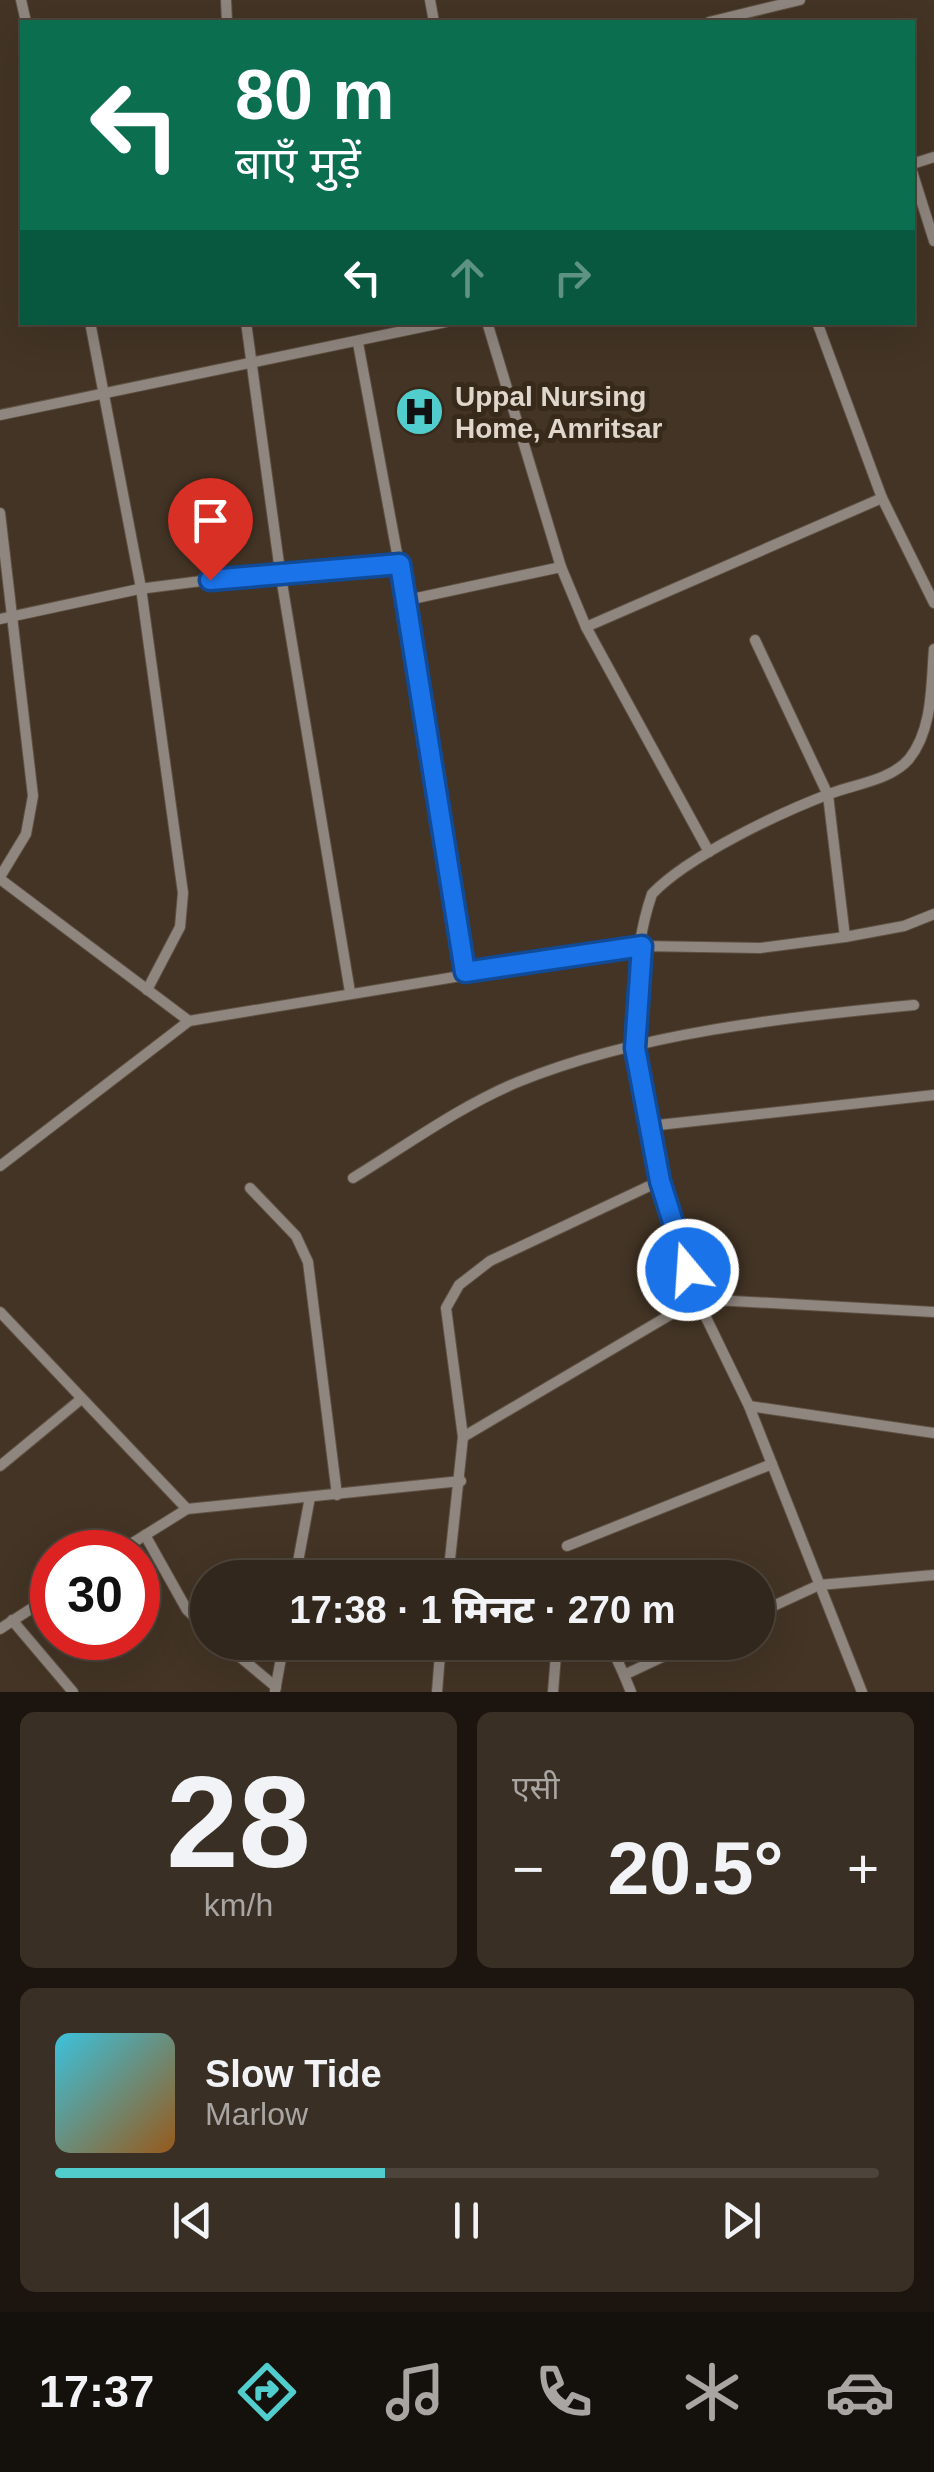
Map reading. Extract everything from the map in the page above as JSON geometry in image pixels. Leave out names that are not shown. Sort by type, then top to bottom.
[{"type":"street","points":[[716,20],[800,0]]},
{"type":"street","points":[[915,177],[934,241]]},
{"type":"street","points":[[91,325],[139,589],[184,905],[170,950],[147,990]]},
{"type":"street","points":[[246,325],[280,572],[350,992]]},
{"type":"street","points":[[0,415],[433,325]]},
{"type":"street","points":[[488,325],[562,567],[586,627],[709,852]]},
{"type":"street","points":[[817,325],[882,498],[934,603]]},
{"type":"street","points":[[358,343],[400,564],[403,602],[465,972]]},
{"type":"street","points":[[586,627],[882,498]]},
{"type":"street","points":[[0,512],[5,619],[33,796],[26,834],[0,878],[189,1020]]},
{"type":"street","points":[[5,619],[139,589],[280,572],[400,564]]},
{"type":"street","points":[[403,602],[562,567]]},
{"type":"street","points":[[755,640],[828,794],[845,937]]},
{"type":"street","points":[[862,1692],[750,1406],[698,1299],[660,1181],[635,1048],[642,946],[652,894],[709,852],[828,794],[886,776],[908,761],[930,710],[934,648]]},
{"type":"street","points":[[0,1166],[189,1020],[642,946],[760,948],[845,937],[904,926],[934,914]]},
{"type":"street","points":[[353,1178],[494,1093],[521,1081],[635,1048],[776,1018],[914,1005]]},
{"type":"street","points":[[649,1126],[934,1095]]},
{"type":"street","points":[[450,1560],[463,1437],[446,1308],[460,1284],[490,1261],[660,1181]]},
{"type":"street","points":[[250,1188],[296,1236],[308,1262],[337,1496]]},
{"type":"street","points":[[463,1437],[698,1299],[934,1312]]},
{"type":"street","points":[[0,1312],[186,1509]]},
{"type":"street","points":[[0,1466],[80,1400]]},
{"type":"street","points":[[750,1406],[934,1434]]},
{"type":"street","points":[[567,1546],[772,1464]]},
{"type":"street","points":[[153,1530],[186,1509],[461,1480]]},
{"type":"street","points":[[299,1560],[310,1497]]},
{"type":"street","points":[[160,1562],[190,1613]]},
{"type":"street","points":[[775,1605],[820,1585],[934,1575]]},
{"type":"street","points":[[0,1629],[30,1608]]},
{"type":"street","points":[[12,1620],[73,1692]]},
{"type":"street","points":[[242,1660],[275,1690]]},
{"type":"street","points":[[275,1690],[281,1660]]},
{"type":"street","points":[[437,1692],[440,1660]]},
{"type":"street","points":[[553,1692],[556,1660]]},
{"type":"street","points":[[617,1660],[631,1692]]},
{"type":"street","points":[[624,1675],[656,1660]]},
{"type":"place","name":"Uppal Nursing Home, Amritsar","points":[[420,412]]},
{"type":"route","points":[[210,580],[400,564],[403,602],[465,972],[642,946],[635,1048],[660,1181],[688,1270]]}]
